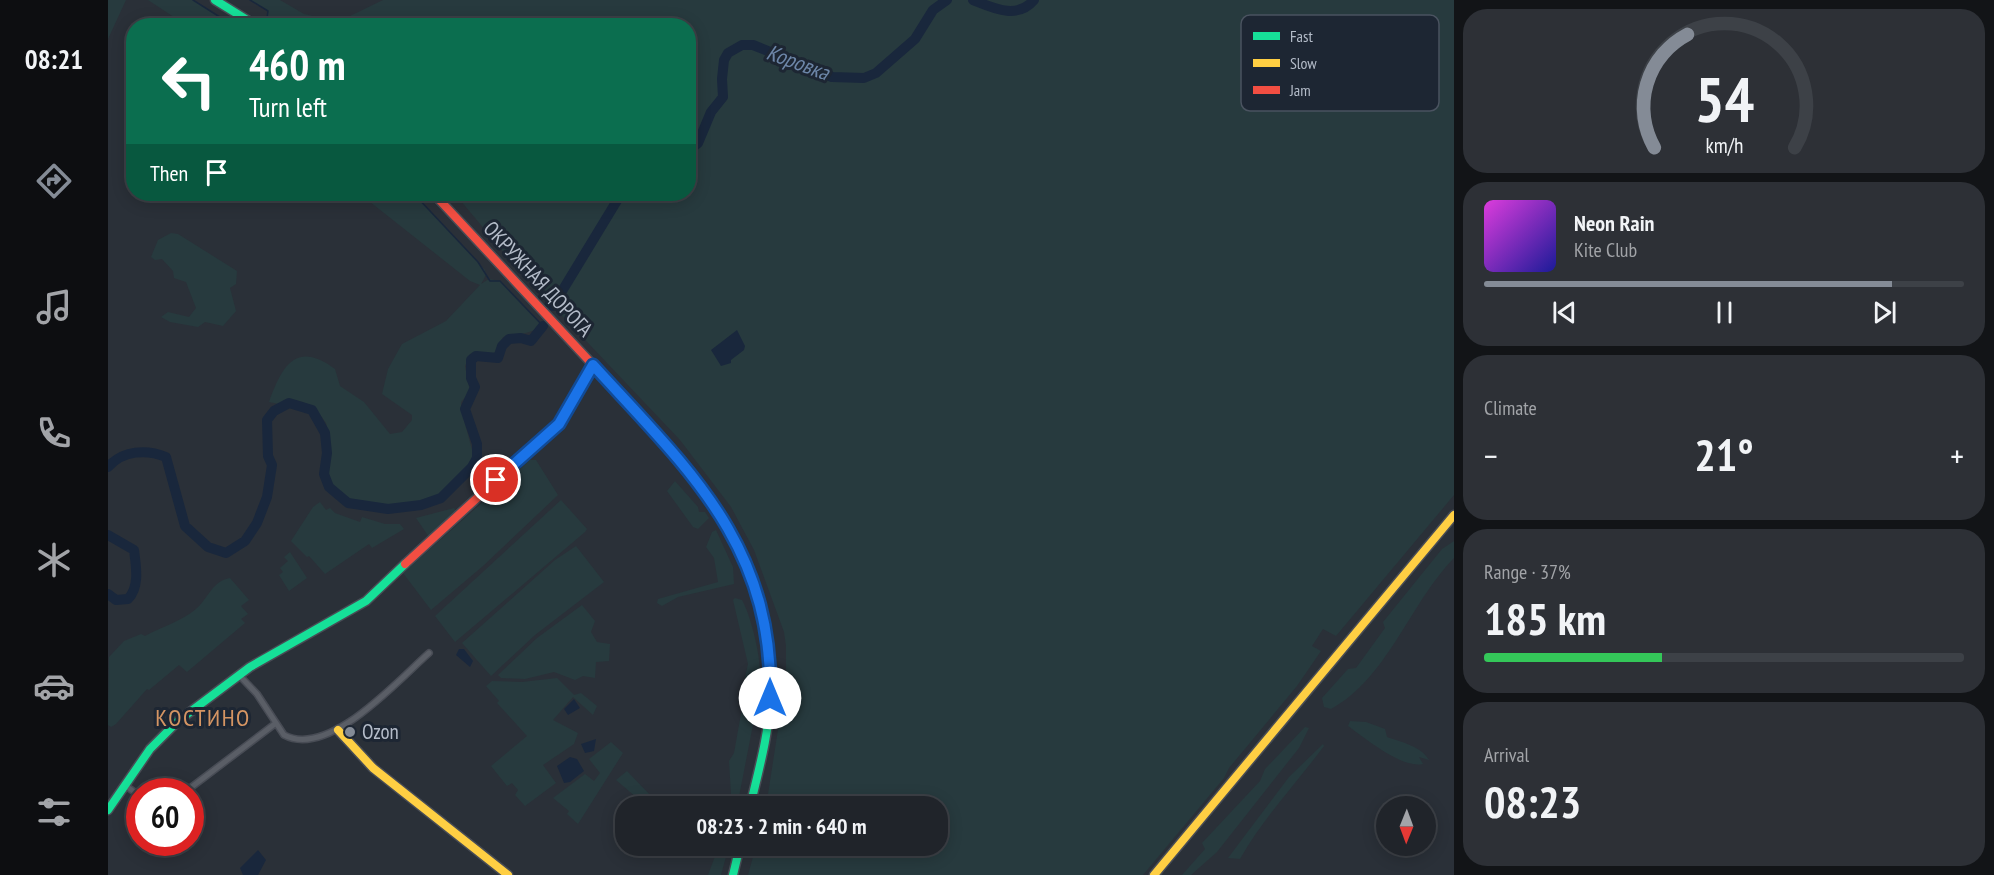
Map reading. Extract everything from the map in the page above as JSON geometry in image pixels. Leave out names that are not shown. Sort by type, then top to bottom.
[{"type":"main road","points":[[215,0],[244,18]]},
{"type":"main road","name":"ОКРУЖНАЯ ДОРОГА","points":[[441,201],[593,365],[706,493],[735,537],[755,586],[766,635],[770,690],[765,735],[752,796]]},
{"type":"main road","points":[[131,778],[144,757],[190,711],[239,675],[333,622],[374,595],[545,433],[559,424],[593,365]]},
{"type":"main road","points":[[1155,875],[1452,520]]},
{"type":"main road","points":[[338,730],[380,773],[508,875]]},
{"type":"main road","points":[[108,810],[126,786]]},
{"type":"main road","points":[[733,875],[738,856]]},
{"type":"street","points":[[239,675],[257,694],[284,735],[297,740],[312,739],[338,730],[351,722],[429,653]]},
{"type":"street","points":[[203,778],[276,723]]},
{"type":"green space","points":[[108,0],[126,0],[108,39]]},
{"type":"green space","points":[[148,0],[193,0],[223,18],[175,18]]},
{"type":"green space","points":[[250,0],[280,0],[304,14],[322,18],[267,18],[268,11]]},
{"type":"green space","points":[[383,0],[1454,0],[1454,495],[1336,636],[1323,629],[1312,646],[1321,651],[1297,686],[1143,875],[748,875],[753,856],[948,856],[948,796],[768,796],[786,678],[784,632],[754,550],[731,507],[680,440],[517,268],[461,201],[696,201],[696,18],[334,18],[350,16]]},
{"type":"green space","points":[[369,201],[421,201],[485,270],[486,275],[481,284],[489,279],[500,281],[543,326],[529,332],[503,337],[497,351],[489,356],[476,352],[470,354],[465,366],[470,392],[461,402],[461,409],[474,457],[467,468],[442,493],[431,500],[403,507],[373,506],[345,496],[326,476],[329,436],[326,423],[318,412],[303,402],[291,399],[279,404],[269,402],[279,378],[292,361],[300,357],[322,361],[335,369],[340,386],[364,402],[390,434],[402,432],[412,420],[412,415],[382,394],[388,369],[402,344],[446,321],[480,285],[470,281]]},
{"type":"green space","points":[[171,233],[178,234],[237,271],[236,284],[230,288],[236,311],[223,326],[205,322],[198,327],[170,322],[161,317],[168,312],[189,317],[196,308],[186,282],[174,278],[173,271],[162,259],[155,260],[151,257],[158,240]]},
{"type":"green space","points":[[530,460],[536,460],[558,495],[483,566],[431,610],[403,573]]},
{"type":"green space","points":[[675,481],[698,507],[699,512],[705,512],[709,518],[698,529],[693,527],[667,491]]},
{"type":"green space","points":[[561,500],[587,529],[585,532],[455,642],[435,616]]},
{"type":"green space","points":[[320,502],[326,510],[330,508],[335,513],[360,522],[362,517],[385,524],[400,524],[404,529],[372,548],[369,544],[325,574],[291,541],[313,507]]},
{"type":"green space","points":[[454,508],[457,512],[429,537],[416,518]]},
{"type":"green space","points":[[716,530],[733,567],[734,584],[678,597],[662,606],[657,603],[658,599],[718,582],[714,558],[706,547],[712,532]]},
{"type":"green space","points":[[1454,541],[1454,558],[1424,596],[1383,660],[1351,696],[1331,709],[1324,707],[1322,698],[1348,669],[1356,668],[1385,628],[1383,622],[1442,549]]},
{"type":"green space","points":[[576,546],[604,582],[535,635],[491,676],[462,643],[555,560]]},
{"type":"green space","points":[[290,552],[307,578],[289,591],[279,575],[283,572],[280,568],[288,561],[284,557]]},
{"type":"green space","points":[[230,578],[249,600],[241,606],[248,614],[241,619],[245,623],[187,672],[179,665],[149,690],[147,689],[116,724],[111,727],[108,725],[109,657],[124,641],[141,634],[145,636],[190,613],[200,605],[214,586]]},
{"type":"green space","points":[[735,598],[742,600],[754,634],[760,677],[756,698],[744,682],[748,664],[733,600]]},
{"type":"green space","points":[[582,605],[595,621],[591,632],[597,642],[610,644],[609,661],[596,662],[595,678],[583,676],[575,680],[554,672],[525,679],[501,678],[498,675],[537,638]]},
{"type":"green space","points":[[557,678],[574,695],[581,693],[597,706],[593,715],[573,697],[553,720],[578,733],[574,744],[543,765],[556,783],[525,806],[515,795],[518,790],[512,783],[507,786],[491,766],[527,736],[497,703],[499,701],[486,686],[492,681],[522,682]]},
{"type":"green space","points":[[757,704],[739,796],[730,796],[729,761],[734,753],[742,708]]},
{"type":"green space","points":[[1350,721],[1366,722],[1385,729],[1387,737],[1416,748],[1429,760],[1419,757],[1423,764],[1405,762],[1374,745],[1348,726]]},
{"type":"green space","points":[[1305,727],[1309,728],[1299,748],[1217,852],[1191,875],[1182,875],[1205,849],[1202,843],[1260,781],[1265,769]]},
{"type":"green space","points":[[611,742],[623,753],[578,824],[567,814],[569,811],[553,798],[585,774],[594,781],[600,773],[589,759]]},
{"type":"green space","points":[[1323,744],[1324,746],[1259,829],[1240,859],[1228,858],[1289,777]]},
{"type":"green space","points":[[627,771],[651,796],[635,796],[616,780]]},
{"type":"green space","points":[[715,856],[726,856],[721,875],[708,875]]},
{"type":"water","points":[[737,330],[745,346],[744,350],[731,360],[731,363],[721,366],[711,350]]},
{"type":"water","points":[[459,649],[464,649],[473,661],[470,667],[456,655]]},
{"type":"water","points":[[574,699],[580,708],[568,715],[564,709]]},
{"type":"water","points":[[596,739],[594,751],[585,753],[581,744]]},
{"type":"water","points":[[570,757],[577,759],[584,771],[570,782],[564,783],[557,766]]},
{"type":"water","points":[[258,850],[266,860],[258,875],[243,875],[240,868]]},
{"type":"waterway","points":[[193,0],[221,18]]},
{"type":"waterway","points":[[250,0],[268,11],[267,18]]},
{"type":"waterway","name":"Коровка","points":[[696,145],[711,112],[723,97],[724,60],[728,53],[742,45],[753,45],[832,77],[864,78],[876,73],[915,39],[933,10],[947,0]]},
{"type":"waterway","name":"Коровка","points":[[973,0],[997,9],[1013,11],[1020,10],[1034,0]]},
{"type":"waterway","points":[[421,201],[478,262],[490,281],[500,281],[543,326]]},
{"type":"waterway","name":"Коровка","points":[[553,306],[617,201]]},
{"type":"waterway","name":"Коровка","points":[[108,467],[128,454],[143,452],[166,457],[185,526],[208,547],[226,553],[245,541],[257,523],[267,497],[272,465],[268,456],[267,420],[274,411],[289,403],[312,410],[325,433],[327,453],[324,474],[329,487],[348,503],[388,509],[421,505],[441,498],[472,467],[477,458],[477,444],[465,409],[475,387],[471,378],[471,360],[476,356],[498,358],[502,346],[509,339],[521,338],[531,341],[543,326]]},
{"type":"waterway","name":"Коровка","points":[[108,535],[134,550],[136,563],[136,582],[128,599],[116,600],[108,594]]},
{"type":"traffic: fast","points":[[215,0],[244,18]]},
{"type":"traffic: fast","points":[[620,394],[680,462],[706,496],[747,569],[760,608],[768,652],[770,699],[765,740],[752,796]]},
{"type":"traffic: fast","points":[[108,810],[150,749],[178,721],[250,667],[366,601],[405,564]]},
{"type":"traffic: fast","points":[[733,875],[738,856]]},
{"type":"traffic: slow","points":[[1154,875],[1454,515]]},
{"type":"traffic: slow","points":[[338,730],[373,768],[508,875]]},
{"type":"traffic: jam","points":[[441,201],[620,394]]},
{"type":"traffic: jam","points":[[405,564],[561,421],[593,365]]},
{"type":"place","name":"Ozon","points":[[350,732]]},
{"type":"district","name":"КОСТИНО","points":[[203,718]]},
{"type":"route","points":[[496,480],[545,433],[559,424],[575,398],[584,377],[593,365],[681,462],[706,493],[735,537],[746,561],[762,611],[769,658],[770,698]]}]
